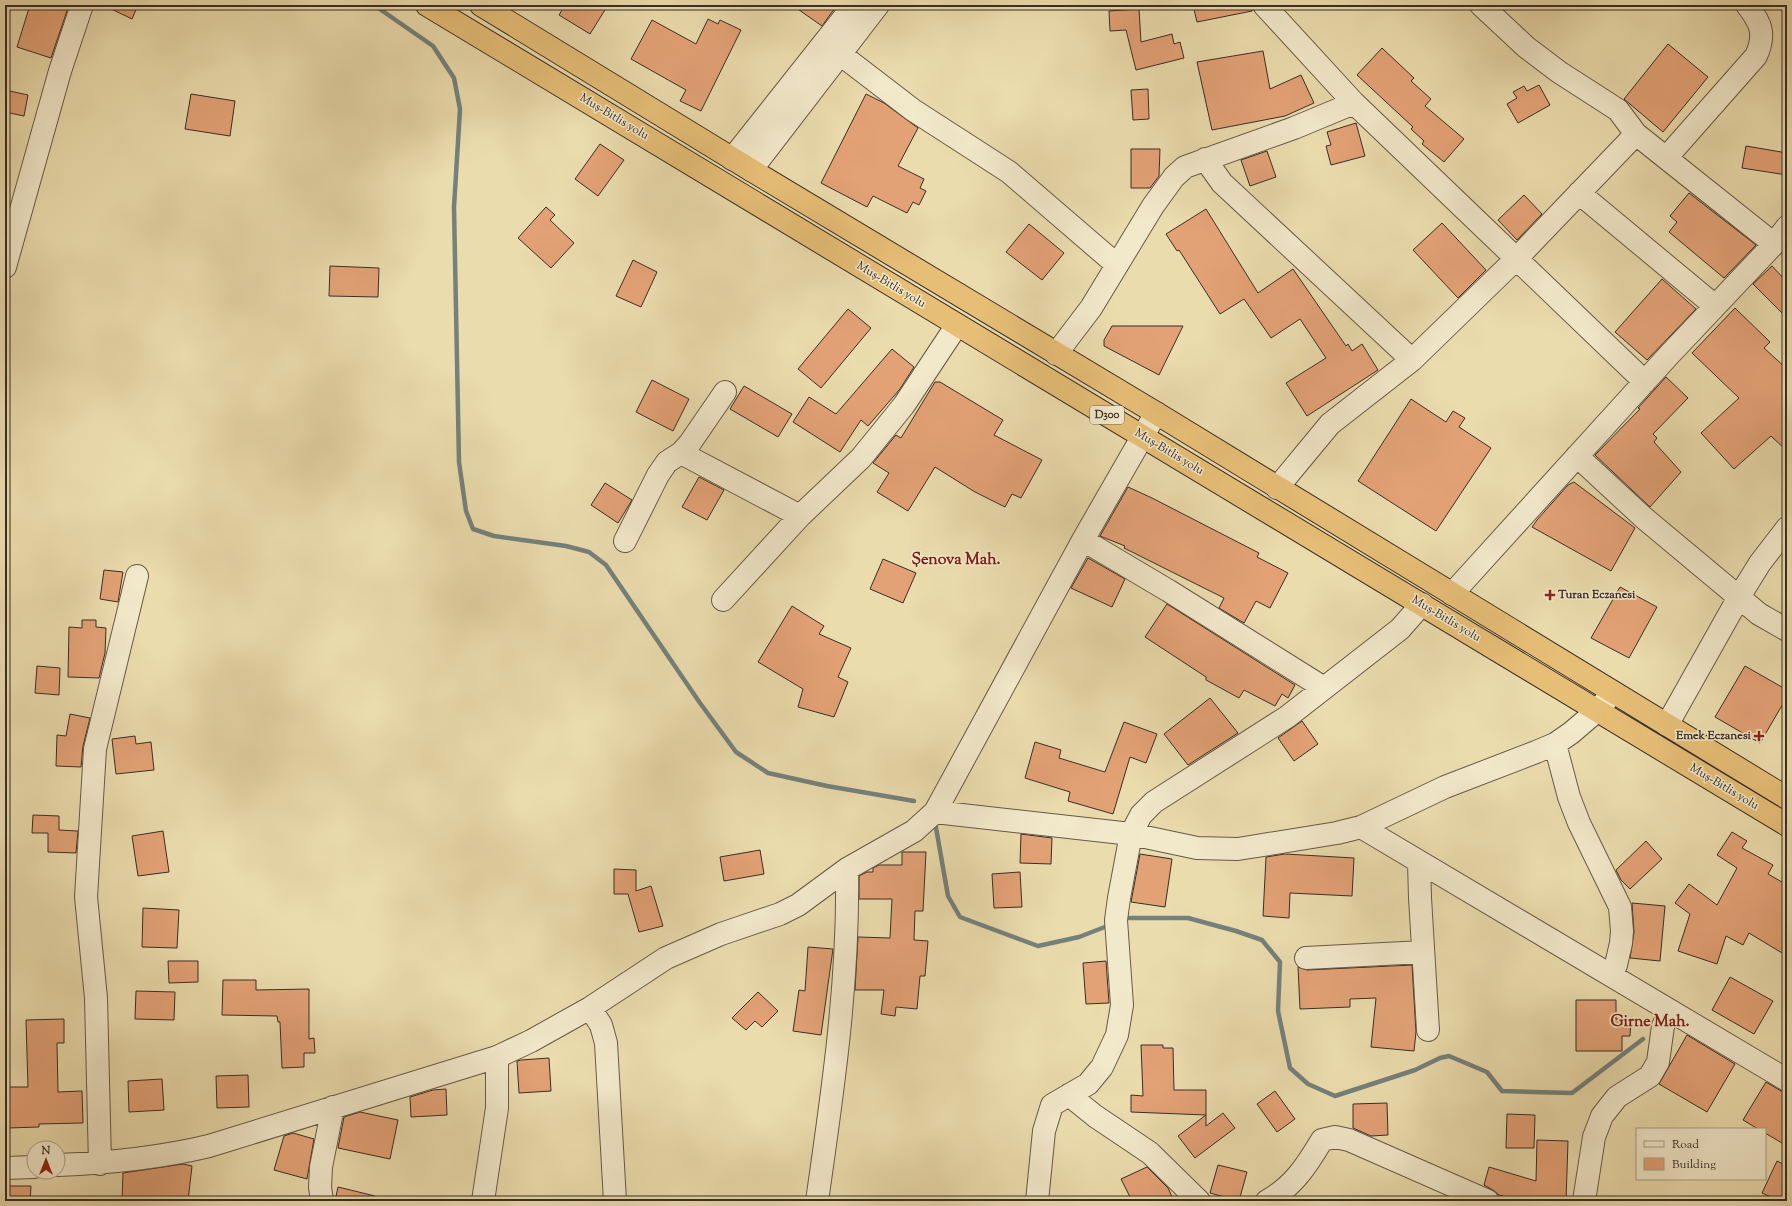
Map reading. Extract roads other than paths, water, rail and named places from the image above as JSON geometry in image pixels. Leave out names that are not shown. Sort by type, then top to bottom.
[{"type":"highway","name":"Muş-Bitlis yolu","points":[[428,5],[1787,825]]},
{"type":"highway","name":"Muş-Bitlis yolu","points":[[481,5],[732,159],[1156,413],[1787,798]]},
{"type":"highway","points":[[957,325],[969,301]]},
{"type":"highway","points":[[1011,357],[1024,334]]},
{"type":"street","points":[[5,266],[60,71],[82,5]]},
{"type":"street","points":[[732,159],[854,5]]},
{"type":"street","points":[[751,170],[878,5]]},
{"type":"street","points":[[1264,5],[1354,103],[1644,382]]},
{"type":"street","points":[[1452,594],[1644,382],[1780,235],[1666,158],[1636,134],[1618,110],[1559,72],[1526,47],[1481,5]]},
{"type":"street","points":[[1666,158],[1756,56],[1761,46],[1762,36],[1760,25],[1747,5]]},
{"type":"street","points":[[840,54],[913,110],[1009,172],[1117,265]]},
{"type":"street","points":[[1056,354],[1091,308],[1153,206],[1174,177],[1185,167],[1294,128],[1354,103]]},
{"type":"street","points":[[1277,488],[1330,424],[1412,360],[1516,259],[1636,134]]},
{"type":"street","points":[[1205,159],[1222,183],[1412,360]]},
{"type":"street","points":[[1579,193],[1715,306]]},
{"type":"street","points":[[723,600],[800,516],[861,458],[924,378],[957,325]]},
{"type":"street","points":[[625,541],[658,475],[667,462],[681,453],[697,434],[725,392]]},
{"type":"street","points":[[66,1166],[100,1164],[173,1155],[209,1146],[497,1057],[531,1041],[590,1008],[666,958],[721,934],[780,914],[798,904],[847,869],[914,831],[935,812],[1083,540],[1156,413]]},
{"type":"street","points":[[681,453],[800,516]]},
{"type":"street","points":[[1578,456],[1644,518],[1759,614],[1787,630]]},
{"type":"street","points":[[1667,725],[1739,597],[1760,563],[1787,528]]},
{"type":"street","points":[[1083,540],[1169,591],[1324,688]]},
{"type":"street","points":[[100,1164],[96,998],[86,897],[94,756],[137,576]]},
{"type":"street","points":[[1037,1201],[1044,1131],[1052,1105],[1088,1084],[1102,1067],[1117,1035],[1122,1005],[1116,920],[1131,834],[1141,815],[1154,802],[1287,717],[1400,629],[1422,604]]},
{"type":"street","points":[[935,812],[1131,834],[1197,848],[1217,849],[1259,846],[1336,833],[1361,827],[1444,786],[1555,744],[1571,733],[1598,710],[1613,692]]},
{"type":"street","points":[[1555,744],[1567,791],[1579,823],[1620,907],[1622,931],[1621,943],[1616,965],[1611,975]]},
{"type":"street","points":[[1361,827],[1787,1080]]},
{"type":"street","points":[[1419,862],[1419,887],[1428,1030]]},
{"type":"street","points":[[817,1201],[836,1073],[842,1013],[847,935],[847,869]]},
{"type":"street","points":[[1306,958],[1424,952]]},
{"type":"street","points":[[590,1008],[601,1025],[606,1043],[615,1201]]},
{"type":"street","points":[[1584,1201],[1594,1137],[1602,1116],[1616,1097],[1650,1076],[1658,1062],[1662,1030],[1670,1011]]},
{"type":"street","points":[[482,1201],[497,1108],[497,1057]]},
{"type":"street","points":[[1069,1095],[1095,1116],[1150,1153],[1199,1201]]},
{"type":"street","points":[[322,1201],[320,1188],[321,1167],[333,1107]]},
{"type":"street","points":[[1267,1201],[1279,1194],[1305,1169],[1322,1140],[1335,1137],[1349,1140],[1488,1201]]},
{"type":"street","points":[[5,1168],[26,1167]]},
{"type":"waterway","points":[[374,5],[433,46],[454,78],[460,109],[454,207],[459,462],[466,511],[473,529],[494,536],[566,546],[589,552],[606,565],[700,703],[736,752],[768,773],[827,786],[914,801]]},
{"type":"waterway","points":[[935,822],[948,896],[960,917],[1038,946],[1079,937],[1110,925]]},
{"type":"waterway","points":[[1123,920],[1128,918],[1188,918],[1236,931],[1262,940],[1280,962],[1278,1011],[1290,1068],[1308,1084],[1335,1096],[1415,1070],[1440,1058],[1449,1056],[1487,1072],[1502,1091],[1572,1093],[1643,1039]]},
{"type":"place","name":"Turan Eczanesi","points":[[1550,595]]},
{"type":"place","name":"Emek Eczanesi","points":[[1759,736]]},
{"type":"district","name":"Şenova Mah.","points":[[956,560]]},
{"type":"district","name":"Girne Mah.","points":[[1650,1022]]}]
